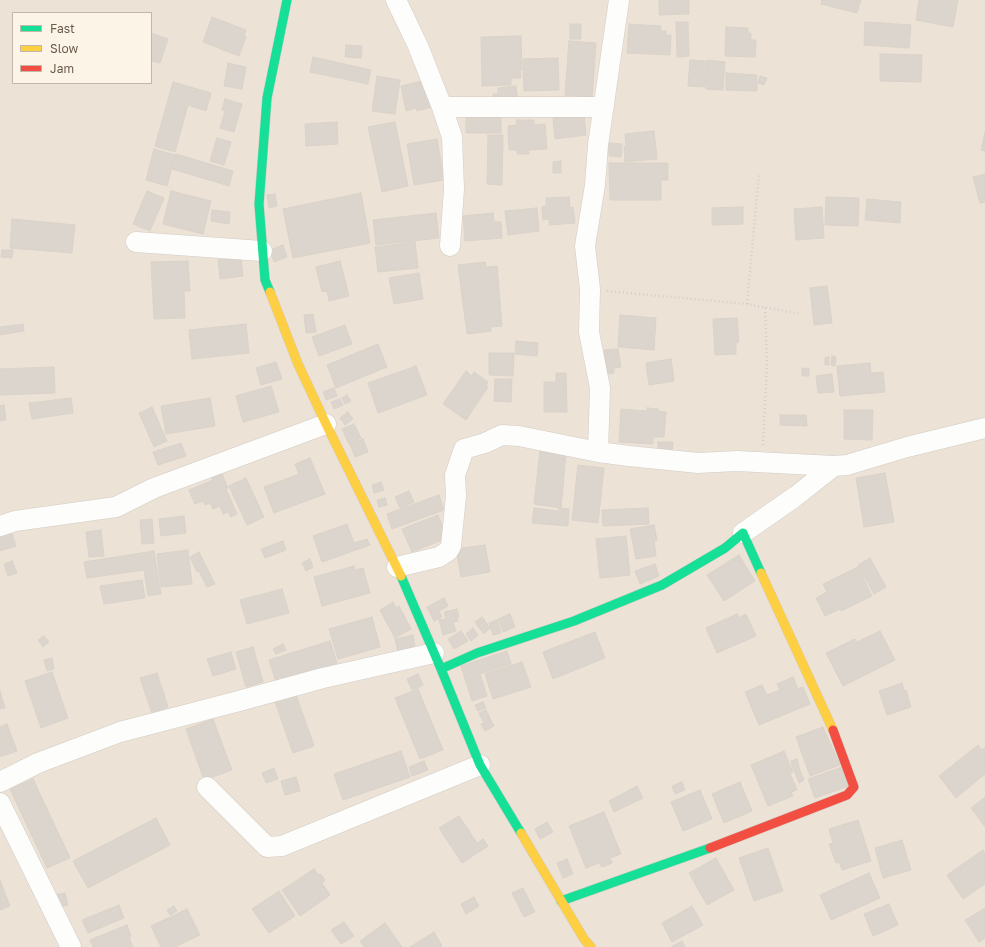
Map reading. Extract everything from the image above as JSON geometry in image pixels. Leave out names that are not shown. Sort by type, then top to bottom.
[{"type":"street","points":[[287,0],[267,98],[259,204],[265,280],[298,364],[397,567],[480,765],[584,939],[591,947]]},
{"type":"street","points":[[396,0],[418,46],[452,137],[454,189],[450,246]]},
{"type":"street","points":[[598,452],[600,388],[589,332],[590,289],[585,246],[596,185],[598,145],[619,0]]},
{"type":"street","points":[[442,107],[604,107]]},
{"type":"street","points":[[136,242],[262,251]]},
{"type":"street","points":[[0,526],[15,520],[116,507],[154,488],[326,424]]},
{"type":"street","points":[[397,567],[439,557],[448,551],[451,546],[456,496],[455,475],[464,449],[485,443],[502,435],[519,436],[598,452],[698,463],[737,461],[834,466],[847,465],[907,447],[985,428]]},
{"type":"street","points":[[0,782],[38,763],[120,732],[323,678],[437,661],[477,653],[574,621],[662,585],[724,548],[796,496],[834,466]]},
{"type":"street","points":[[561,901],[609,882],[651,869],[741,837],[847,795],[854,787],[829,719],[743,533]]},
{"type":"street","points":[[207,787],[267,847],[282,846],[480,765]]},
{"type":"street","points":[[0,803],[71,947]]},
{"type":"path","points":[[746,304],[759,174]]},
{"type":"path","points":[[590,289],[746,304],[801,314]]},
{"type":"path","points":[[763,462],[767,363],[765,307]]},
{"type":"shaded area","points":[[0,0],[985,0],[985,947],[0,947]]},
{"type":"building","points":[[659,0],[689,0],[689,14],[659,15]]},
{"type":"building","points":[[822,0],[861,0],[857,13],[821,4]]},
{"type":"building","points":[[919,0],[958,0],[953,27],[916,20]]},
{"type":"building","points":[[212,17],[246,30],[244,36],[246,37],[239,56],[203,42]]},
{"type":"building","points":[[676,22],[688,22],[689,56],[677,57]]},
{"type":"building","points":[[865,22],[911,25],[909,48],[864,45]]},
{"type":"building","points":[[570,24],[581,24],[581,39],[570,39]]},
{"type":"building","points":[[629,24],[661,26],[661,31],[666,31],[666,35],[671,35],[670,55],[627,53]]},
{"type":"building","points":[[726,27],[748,28],[748,33],[751,33],[751,40],[756,40],[755,57],[725,56]]},
{"type":"building","points":[[152,33],[168,39],[160,63],[152,61]]},
{"type":"building","points":[[521,36],[521,78],[511,78],[511,85],[482,86],[481,37]]},
{"type":"building","points":[[569,41],[596,43],[592,97],[565,95]]},
{"type":"building","points":[[346,45],[362,46],[361,58],[345,57]]},
{"type":"building","points":[[880,54],[922,55],[921,82],[880,81]]},
{"type":"building","points":[[313,57],[371,70],[368,84],[310,72]]},
{"type":"building","points":[[558,58],[559,90],[524,91],[523,59]]},
{"type":"building","points":[[690,60],[707,61],[705,87],[688,86]]},
{"type":"building","points":[[708,60],[725,62],[723,90],[706,89]]},
{"type":"building","points":[[228,63],[246,67],[242,89],[224,86]]},
{"type":"building","points":[[726,73],[757,75],[757,91],[726,90]]},
{"type":"building","points":[[377,76],[400,80],[395,114],[372,111]]},
{"type":"building","points":[[760,76],[767,78],[764,85],[758,83]]},
{"type":"building","points":[[426,80],[432,107],[417,111],[416,108],[406,111],[401,86]]},
{"type":"building","points":[[173,82],[211,93],[206,111],[188,105],[175,152],[155,146]]},
{"type":"building","points":[[516,86],[518,103],[493,101],[493,94],[498,94],[498,88]]},
{"type":"building","points":[[225,99],[242,104],[234,132],[220,128],[225,111],[222,110]]},
{"type":"building","points":[[584,115],[586,135],[555,139],[553,118]]},
{"type":"building","points":[[466,116],[501,116],[501,133],[466,133]]},
{"type":"building","points":[[516,120],[534,120],[534,125],[545,124],[547,149],[528,150],[529,154],[517,154],[517,150],[509,150],[508,126],[517,125]]},
{"type":"building","points":[[337,122],[338,144],[306,146],[305,124]]},
{"type":"building","points":[[395,122],[408,186],[382,192],[368,127]]},
{"type":"building","points":[[654,131],[657,159],[625,162],[625,134]]},
{"type":"building","points":[[985,132],[985,151],[981,150]]},
{"type":"building","points":[[488,135],[503,135],[502,185],[487,184]]},
{"type":"building","points":[[217,138],[231,142],[224,165],[210,161]]},
{"type":"building","points":[[437,139],[444,180],[414,185],[407,144]]},
{"type":"building","points":[[609,143],[622,144],[621,157],[609,156]]},
{"type":"building","points":[[154,149],[175,155],[167,186],[146,180]]},
{"type":"building","points":[[176,154],[233,171],[229,186],[172,169]]},
{"type":"building","points":[[561,161],[561,173],[553,173],[553,162]]},
{"type":"building","points":[[609,163],[668,163],[668,180],[661,180],[661,200],[610,200]]},
{"type":"building","points":[[985,174],[985,202],[980,203],[973,177]]},
{"type":"building","points":[[147,191],[164,198],[150,231],[133,224]]},
{"type":"building","points":[[171,191],[211,201],[203,234],[163,224]]},
{"type":"building","points":[[361,193],[370,243],[293,258],[283,209]]},
{"type":"building","points":[[275,194],[277,206],[269,208],[267,195]]},
{"type":"building","points":[[569,197],[570,208],[573,207],[575,223],[549,225],[549,219],[543,220],[542,207],[546,206],[546,198]]},
{"type":"building","points":[[826,197],[859,198],[858,226],[825,225]]},
{"type":"building","points":[[867,199],[901,202],[900,223],[865,220]]},
{"type":"building","points":[[743,207],[743,224],[712,225],[712,208]]},
{"type":"building","points":[[822,207],[824,238],[796,240],[794,209]]},
{"type":"building","points":[[537,208],[539,231],[508,235],[505,211]]},
{"type":"building","points":[[212,210],[230,212],[229,224],[211,221]]},
{"type":"building","points":[[436,213],[439,238],[376,245],[373,220]]},
{"type":"building","points":[[493,213],[494,222],[501,222],[502,238],[465,241],[463,216]]},
{"type":"building","points":[[12,219],[75,225],[72,253],[10,248]]},
{"type":"building","points":[[415,242],[418,268],[378,272],[375,247]]},
{"type":"building","points":[[283,245],[287,257],[274,262],[270,250]]},
{"type":"building","points":[[2,250],[13,250],[12,258],[1,257]]},
{"type":"building","points":[[241,257],[243,276],[220,279],[218,260]]},
{"type":"building","points":[[188,261],[190,291],[184,291],[185,318],[154,319],[151,262]]},
{"type":"building","points":[[340,261],[349,296],[329,301],[327,291],[322,292],[316,267]]},
{"type":"building","points":[[485,262],[486,267],[497,266],[502,326],[491,327],[491,331],[467,334],[458,265]]},
{"type":"building","points":[[419,273],[423,299],[394,304],[389,278]]},
{"type":"building","points":[[827,286],[832,323],[814,325],[810,288]]},
{"type":"building","points":[[313,314],[316,332],[306,333],[304,315]]},
{"type":"building","points":[[620,315],[656,318],[654,350],[618,347]]},
{"type":"building","points":[[737,318],[739,342],[736,343],[736,354],[715,355],[713,319]]},
{"type":"building","points":[[23,324],[24,331],[0,335],[0,327]]},
{"type":"building","points":[[246,324],[249,353],[192,359],[189,330]]},
{"type":"building","points":[[345,325],[352,344],[319,356],[312,337]]},
{"type":"building","points":[[516,341],[538,343],[537,356],[515,354]]},
{"type":"building","points":[[378,344],[387,367],[336,388],[327,365]]},
{"type":"building","points":[[618,349],[621,367],[614,368],[614,373],[607,374],[604,350]]},
{"type":"building","points":[[489,353],[514,353],[513,376],[489,375]]},
{"type":"building","points":[[832,356],[836,357],[835,366],[831,365]]},
{"type":"building","points":[[829,357],[829,365],[825,365],[825,358]]},
{"type":"building","points":[[671,359],[674,381],[649,385],[646,363]]},
{"type":"building","points":[[276,362],[282,379],[261,385],[256,368]]},
{"type":"building","points":[[870,363],[871,373],[883,372],[885,392],[840,396],[837,366]]},
{"type":"building","points":[[416,366],[427,395],[378,413],[368,383]]},
{"type":"building","points":[[54,367],[55,393],[0,395],[0,369]]},
{"type":"building","points":[[802,368],[809,369],[809,376],[802,376]]},
{"type":"building","points":[[466,371],[472,376],[474,372],[488,382],[486,385],[488,387],[466,420],[443,404]]},
{"type":"building","points":[[556,373],[566,373],[567,412],[544,412],[544,382],[556,382]]},
{"type":"building","points":[[832,374],[834,392],[818,393],[816,376]]},
{"type":"building","points":[[495,379],[512,379],[511,402],[494,401]]},
{"type":"building","points":[[271,386],[279,412],[243,422],[236,396]]},
{"type":"building","points":[[334,388],[337,396],[326,400],[323,392]]},
{"type":"building","points":[[347,395],[351,401],[345,404],[342,398]]},
{"type":"building","points":[[71,398],[73,413],[32,419],[29,403]]},
{"type":"building","points":[[210,398],[215,426],[166,434],[161,406]]},
{"type":"building","points":[[340,399],[343,405],[334,409],[331,402]]},
{"type":"building","points":[[4,405],[6,420],[0,421],[0,406]]},
{"type":"building","points":[[152,407],[167,441],[154,447],[139,413]]},
{"type":"building","points":[[647,408],[658,409],[658,411],[666,412],[664,437],[653,437],[653,444],[619,442],[621,409],[647,411]]},
{"type":"building","points":[[844,410],[873,410],[872,440],[844,439]]},
{"type":"building","points":[[348,412],[353,419],[345,425],[340,418]]},
{"type":"building","points":[[780,415],[806,415],[807,426],[780,425]]},
{"type":"building","points":[[354,424],[361,438],[349,444],[342,429]]},
{"type":"building","points":[[363,439],[368,452],[355,457],[350,444]]},
{"type":"building","points":[[658,442],[673,442],[672,453],[658,453]]},
{"type":"building","points":[[181,443],[186,456],[158,465],[153,452]]},
{"type":"building","points":[[540,450],[566,453],[561,508],[534,504]]},
{"type":"building","points":[[310,458],[325,494],[274,513],[264,487],[299,474],[295,464]]},
{"type":"building","points":[[578,465],[604,468],[598,523],[572,520]]},
{"type":"building","points":[[885,473],[894,522],[864,527],[856,478]]},
{"type":"building","points":[[222,474],[228,488],[226,489],[237,514],[231,517],[228,512],[223,514],[220,506],[213,509],[210,503],[205,505],[203,501],[195,504],[189,490],[213,480],[212,478]]},
{"type":"building","points":[[246,478],[264,517],[247,525],[229,486]]},
{"type":"building","points":[[381,482],[384,490],[374,493],[372,485]]},
{"type":"building","points":[[409,491],[414,502],[400,508],[395,497]]},
{"type":"building","points":[[439,495],[444,510],[392,529],[387,514]]},
{"type":"building","points":[[385,498],[387,505],[379,507],[377,500]]},
{"type":"building","points":[[534,508],[558,511],[559,508],[569,509],[568,526],[532,523]]},
{"type":"building","points":[[648,508],[649,524],[603,526],[602,510]]},
{"type":"building","points":[[438,515],[447,538],[412,552],[402,529]]},
{"type":"building","points":[[184,516],[186,533],[161,536],[159,519]]},
{"type":"building","points":[[152,519],[154,543],[142,544],[140,520]]},
{"type":"building","points":[[347,524],[354,543],[367,539],[370,545],[322,562],[313,536]]},
{"type":"building","points":[[654,525],[657,540],[654,541],[656,556],[636,559],[630,529]]},
{"type":"building","points":[[101,530],[104,556],[89,557],[86,532]]},
{"type":"building","points":[[12,534],[16,546],[0,551],[0,538]]},
{"type":"building","points":[[626,536],[630,575],[600,578],[596,539]]},
{"type":"building","points":[[283,541],[286,550],[265,558],[261,549]]},
{"type":"building","points":[[485,545],[490,572],[461,577],[456,549]]},
{"type":"building","points":[[188,550],[192,584],[161,587],[157,554]]},
{"type":"building","points":[[154,551],[161,594],[148,596],[144,570],[87,578],[84,562]]},
{"type":"building","points":[[199,552],[215,584],[207,587],[199,571],[197,572],[190,557]]},
{"type":"building","points":[[739,555],[755,581],[724,601],[707,575]]},
{"type":"building","points":[[870,558],[886,587],[874,594],[858,565]]},
{"type":"building","points":[[310,559],[313,567],[306,571],[302,563]]},
{"type":"building","points":[[12,561],[17,573],[8,576],[4,564]]},
{"type":"building","points":[[655,564],[659,576],[640,584],[635,571]]},
{"type":"building","points":[[354,566],[355,570],[363,568],[370,593],[322,606],[314,577]]},
{"type":"building","points":[[858,567],[872,596],[841,611],[840,609],[825,616],[816,598],[827,592],[823,584]]},
{"type":"building","points":[[142,580],[145,598],[104,604],[100,586]]},
{"type":"building","points":[[282,589],[289,613],[247,624],[240,600]]},
{"type":"building","points":[[444,598],[448,606],[439,611],[442,617],[434,621],[427,607]]},
{"type":"building","points":[[393,602],[396,608],[399,606],[411,629],[395,638],[380,610]]},
{"type":"building","points":[[457,609],[459,617],[457,617],[458,621],[453,622],[456,631],[443,635],[439,620],[446,619],[444,612]]},
{"type":"building","points":[[510,614],[515,627],[503,632],[498,619]]},
{"type":"building","points":[[737,614],[739,618],[746,614],[756,636],[717,653],[706,628]]},
{"type":"building","points":[[372,617],[380,647],[338,659],[329,629]]},
{"type":"building","points":[[482,617],[490,628],[484,634],[475,622]]},
{"type":"building","points":[[497,620],[501,633],[493,635],[489,623]]},
{"type":"building","points":[[473,628],[478,635],[471,641],[466,634]]},
{"type":"building","points":[[461,631],[468,641],[454,649],[448,639]]},
{"type":"building","points":[[880,631],[895,660],[843,686],[826,653],[855,639],[857,642]]},
{"type":"building","points":[[595,632],[605,658],[553,679],[543,652]]},
{"type":"building","points":[[413,635],[415,647],[398,651],[395,639]]},
{"type":"building","points":[[44,636],[49,642],[43,647],[38,640]]},
{"type":"building","points":[[330,641],[337,663],[276,682],[269,660]]},
{"type":"building","points":[[283,644],[286,650],[276,654],[273,649]]},
{"type":"building","points":[[253,647],[263,682],[246,687],[236,652]]},
{"type":"building","points":[[507,651],[511,664],[480,674],[487,696],[472,701],[461,666]]},
{"type":"building","points":[[231,652],[236,669],[213,676],[207,659]]},
{"type":"building","points":[[52,658],[54,669],[47,671],[44,660]]},
{"type":"building","points":[[522,662],[531,687],[493,699],[485,674]]},
{"type":"building","points":[[52,672],[68,718],[41,728],[25,681]]},
{"type":"building","points":[[157,673],[168,707],[152,713],[140,678]]},
{"type":"building","points":[[418,674],[423,685],[412,690],[407,679]]},
{"type":"building","points":[[793,677],[798,689],[803,687],[810,704],[759,725],[745,692],[762,685],[767,695],[780,690],[777,684]]},
{"type":"building","points":[[902,683],[904,691],[906,690],[911,707],[887,715],[879,691]]},
{"type":"building","points":[[294,689],[314,746],[293,753],[273,696]]},
{"type":"building","points":[[418,689],[443,750],[420,759],[395,698]]},
{"type":"building","points":[[0,691],[5,708],[0,709]]},
{"type":"building","points":[[483,702],[486,708],[478,711],[475,705]]},
{"type":"building","points":[[486,710],[490,718],[483,721],[479,713]]},
{"type":"building","points":[[213,719],[232,770],[204,780],[186,729]]},
{"type":"building","points":[[490,719],[494,726],[485,731],[481,724]]},
{"type":"building","points":[[7,724],[17,751],[0,757],[0,727]]},
{"type":"building","points":[[823,727],[840,765],[810,776],[796,737]]},
{"type":"building","points":[[978,745],[982,750],[985,747],[985,774],[956,798],[939,776]]},
{"type":"building","points":[[401,751],[410,777],[343,800],[334,774]]},
{"type":"building","points":[[784,751],[793,772],[790,773],[797,790],[791,792],[793,796],[768,806],[751,765]]},
{"type":"building","points":[[797,759],[799,767],[793,769],[791,761]]},
{"type":"building","points":[[424,761],[428,770],[412,776],[409,767]]},
{"type":"building","points":[[845,766],[852,785],[815,798],[808,779]]},
{"type":"building","points":[[274,768],[278,779],[266,783],[262,773]]},
{"type":"building","points":[[799,768],[804,780],[799,783],[794,770]]},
{"type":"building","points":[[296,777],[300,791],[285,795],[281,781]]},
{"type":"building","points":[[33,779],[70,858],[47,868],[10,789]]},
{"type":"building","points":[[682,782],[685,790],[675,794],[672,786]]},
{"type":"building","points":[[740,782],[752,811],[724,823],[712,794]]},
{"type":"building","points":[[637,786],[643,798],[614,812],[609,801]]},
{"type":"building","points":[[700,790],[712,819],[683,831],[671,802]]},
{"type":"building","points":[[985,797],[985,827],[971,808]]},
{"type":"building","points":[[604,812],[621,854],[610,858],[612,863],[602,867],[599,863],[586,868],[569,826]]},
{"type":"building","points":[[459,816],[477,843],[483,839],[488,846],[462,863],[439,828]]},
{"type":"building","points":[[156,818],[170,845],[88,888],[73,861]]},
{"type":"building","points":[[858,820],[871,861],[842,870],[839,862],[836,863],[829,844],[833,843],[829,829]]},
{"type":"building","points":[[547,822],[553,832],[540,839],[535,829]]},
{"type":"building","points":[[902,840],[911,870],[883,878],[875,848]]},
{"type":"building","points":[[768,848],[783,891],[754,901],[739,858]]},
{"type":"building","points":[[983,850],[985,854],[985,884],[963,899],[947,875]]},
{"type":"building","points":[[716,858],[734,890],[707,905],[689,873]]},
{"type":"building","points":[[567,859],[573,874],[563,878],[557,863]]},
{"type":"building","points":[[314,869],[319,875],[321,874],[325,880],[322,883],[330,895],[300,916],[282,890]]},
{"type":"building","points":[[869,873],[880,898],[831,920],[820,895]]},
{"type":"building","points":[[0,880],[10,906],[0,910]]},
{"type":"building","points":[[523,888],[535,912],[524,917],[512,893]]},
{"type":"building","points":[[279,891],[295,916],[269,933],[252,909]]},
{"type":"building","points":[[65,893],[68,905],[57,907],[55,895]]},
{"type":"building","points":[[474,897],[479,906],[466,914],[461,904]]},
{"type":"building","points":[[889,904],[898,925],[873,936],[864,914]]},
{"type":"building","points":[[119,905],[124,918],[88,933],[82,920]]},
{"type":"building","points":[[174,906],[177,911],[170,915],[167,910]]},
{"type":"building","points":[[692,906],[703,925],[672,942],[662,923]]},
{"type":"building","points":[[985,908],[985,938],[979,942],[965,920]]},
{"type":"building","points":[[187,909],[200,935],[175,947],[161,947],[151,926]]},
{"type":"building","points":[[344,922],[354,936],[341,944],[331,930]]},
{"type":"building","points":[[385,923],[402,947],[364,947],[360,941]]},
{"type":"building","points":[[127,925],[131,936],[129,937],[133,947],[93,947],[90,940]]},
{"type":"building","points":[[434,932],[442,946],[410,947]]},
{"type":"building","points":[[682,941],[685,947],[671,947]]},
{"type":"traffic: fast","points":[[270,292],[265,280],[259,204],[267,98],[287,0]]},
{"type":"traffic: fast","points":[[441,669],[477,653],[574,621],[662,585],[725,548],[743,533],[761,573]]},
{"type":"traffic: fast","points":[[401,576],[480,765],[521,833]]},
{"type":"traffic: fast","points":[[561,901],[710,848]]},
{"type":"traffic: slow","points":[[270,292],[298,364],[401,576]]},
{"type":"traffic: slow","points":[[761,573],[833,730]]},
{"type":"traffic: slow","points":[[521,833],[584,939],[591,947]]},
{"type":"traffic: jam","points":[[710,848],[847,795],[854,787],[833,730]]}]
